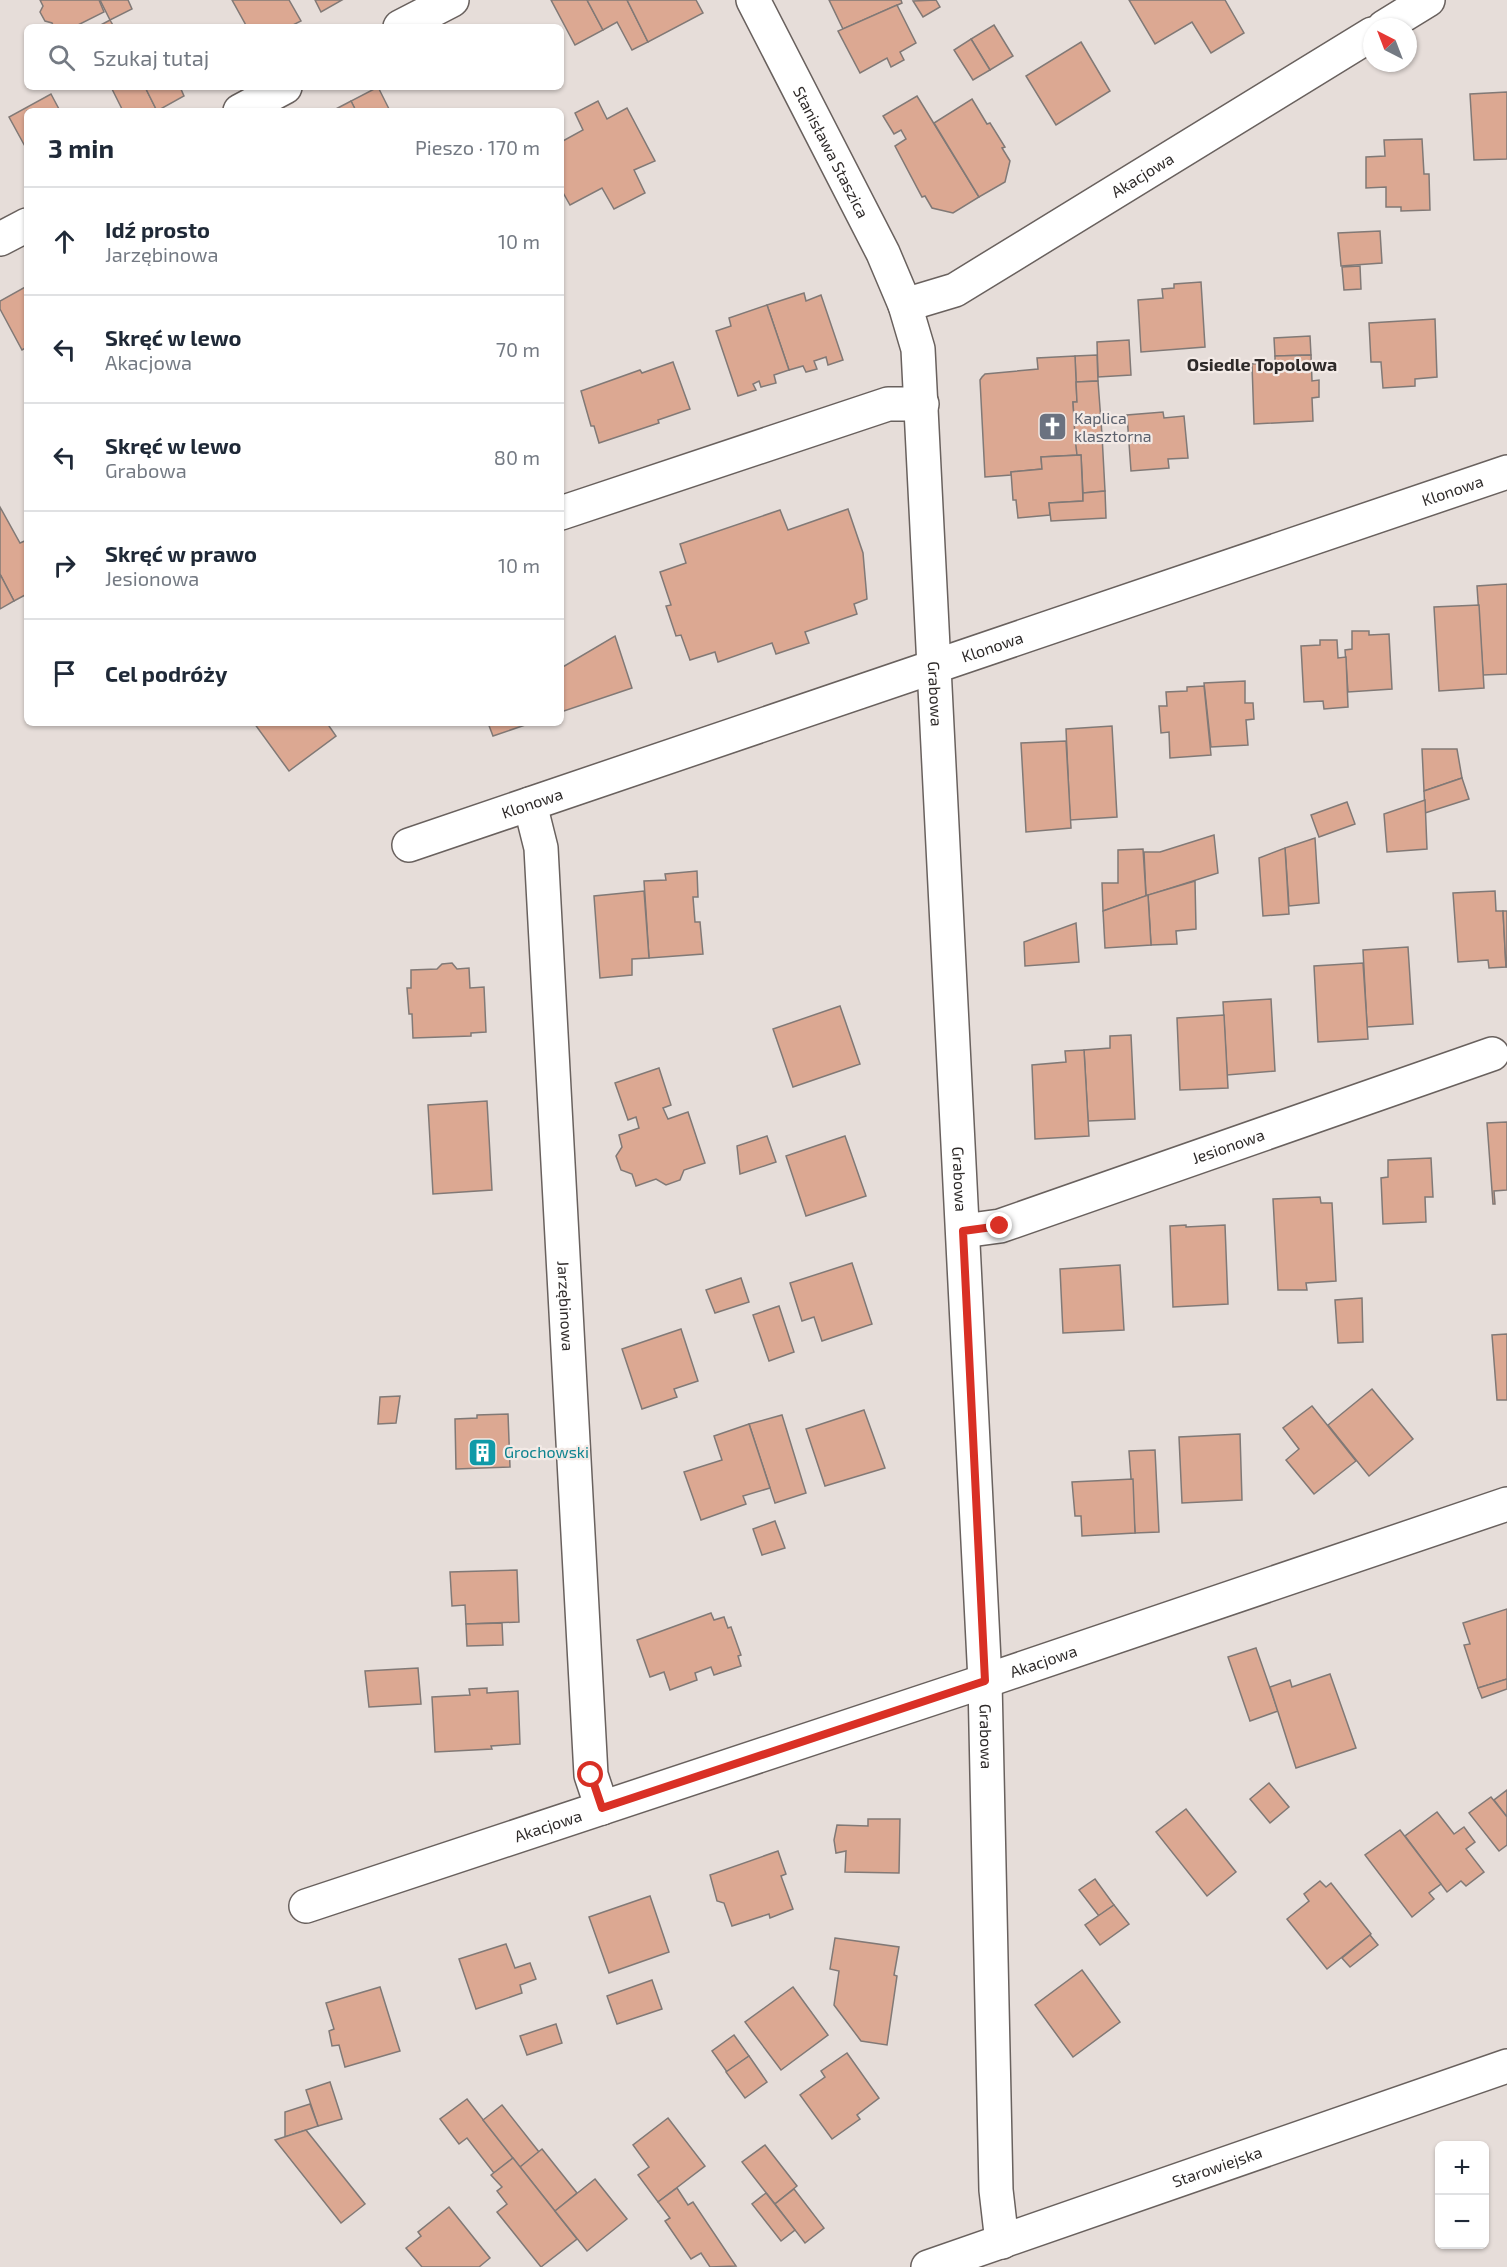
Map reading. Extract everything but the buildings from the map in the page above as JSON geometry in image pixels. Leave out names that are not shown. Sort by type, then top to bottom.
[{"type":"street","points":[[406,24],[452,0]]},
{"type":"street","name":"Stanisława Staszica","points":[[753,0],[883,253],[905,304]]},
{"type":"street","points":[[1399,18],[1428,0]]},
{"type":"street","name":"Akacjowa","points":[[905,304],[955,290],[1363,40]]},
{"type":"street","points":[[246,108],[279,90]]},
{"type":"street","points":[[0,239],[24,227]]},
{"type":"street","name":"Grabowa","points":[[905,304],[918,349],[922,404],[985,1681],[996,2190],[1002,2242]]},
{"type":"street","points":[[564,512],[888,404],[922,404]]},
{"type":"street","name":"Klonowa","points":[[409,845],[1507,472]]},
{"type":"street","name":"Jarzębinowa","points":[[530,804],[541,848],[591,1775],[602,1808]]},
{"type":"street","name":"Jesionowa","points":[[963,1231],[1000,1226],[1492,1054]]},
{"type":"street","name":"Akacjowa","points":[[306,1906],[985,1681],[1507,1504]]},
{"type":"street","name":"Starowiejska","points":[[928,2267],[1507,2066]]},
{"type":"place","name":"Kaplica klasztorna","points":[[1053,427]]},
{"type":"place","name":"Grochowski","points":[[483,1452]]},
{"type":"district","name":"Osiedle Topolowa","points":[[1262,365]]},
{"type":"route","points":[[591,1775],[602,1808],[985,1681],[963,1231],[1000,1226]]}]
